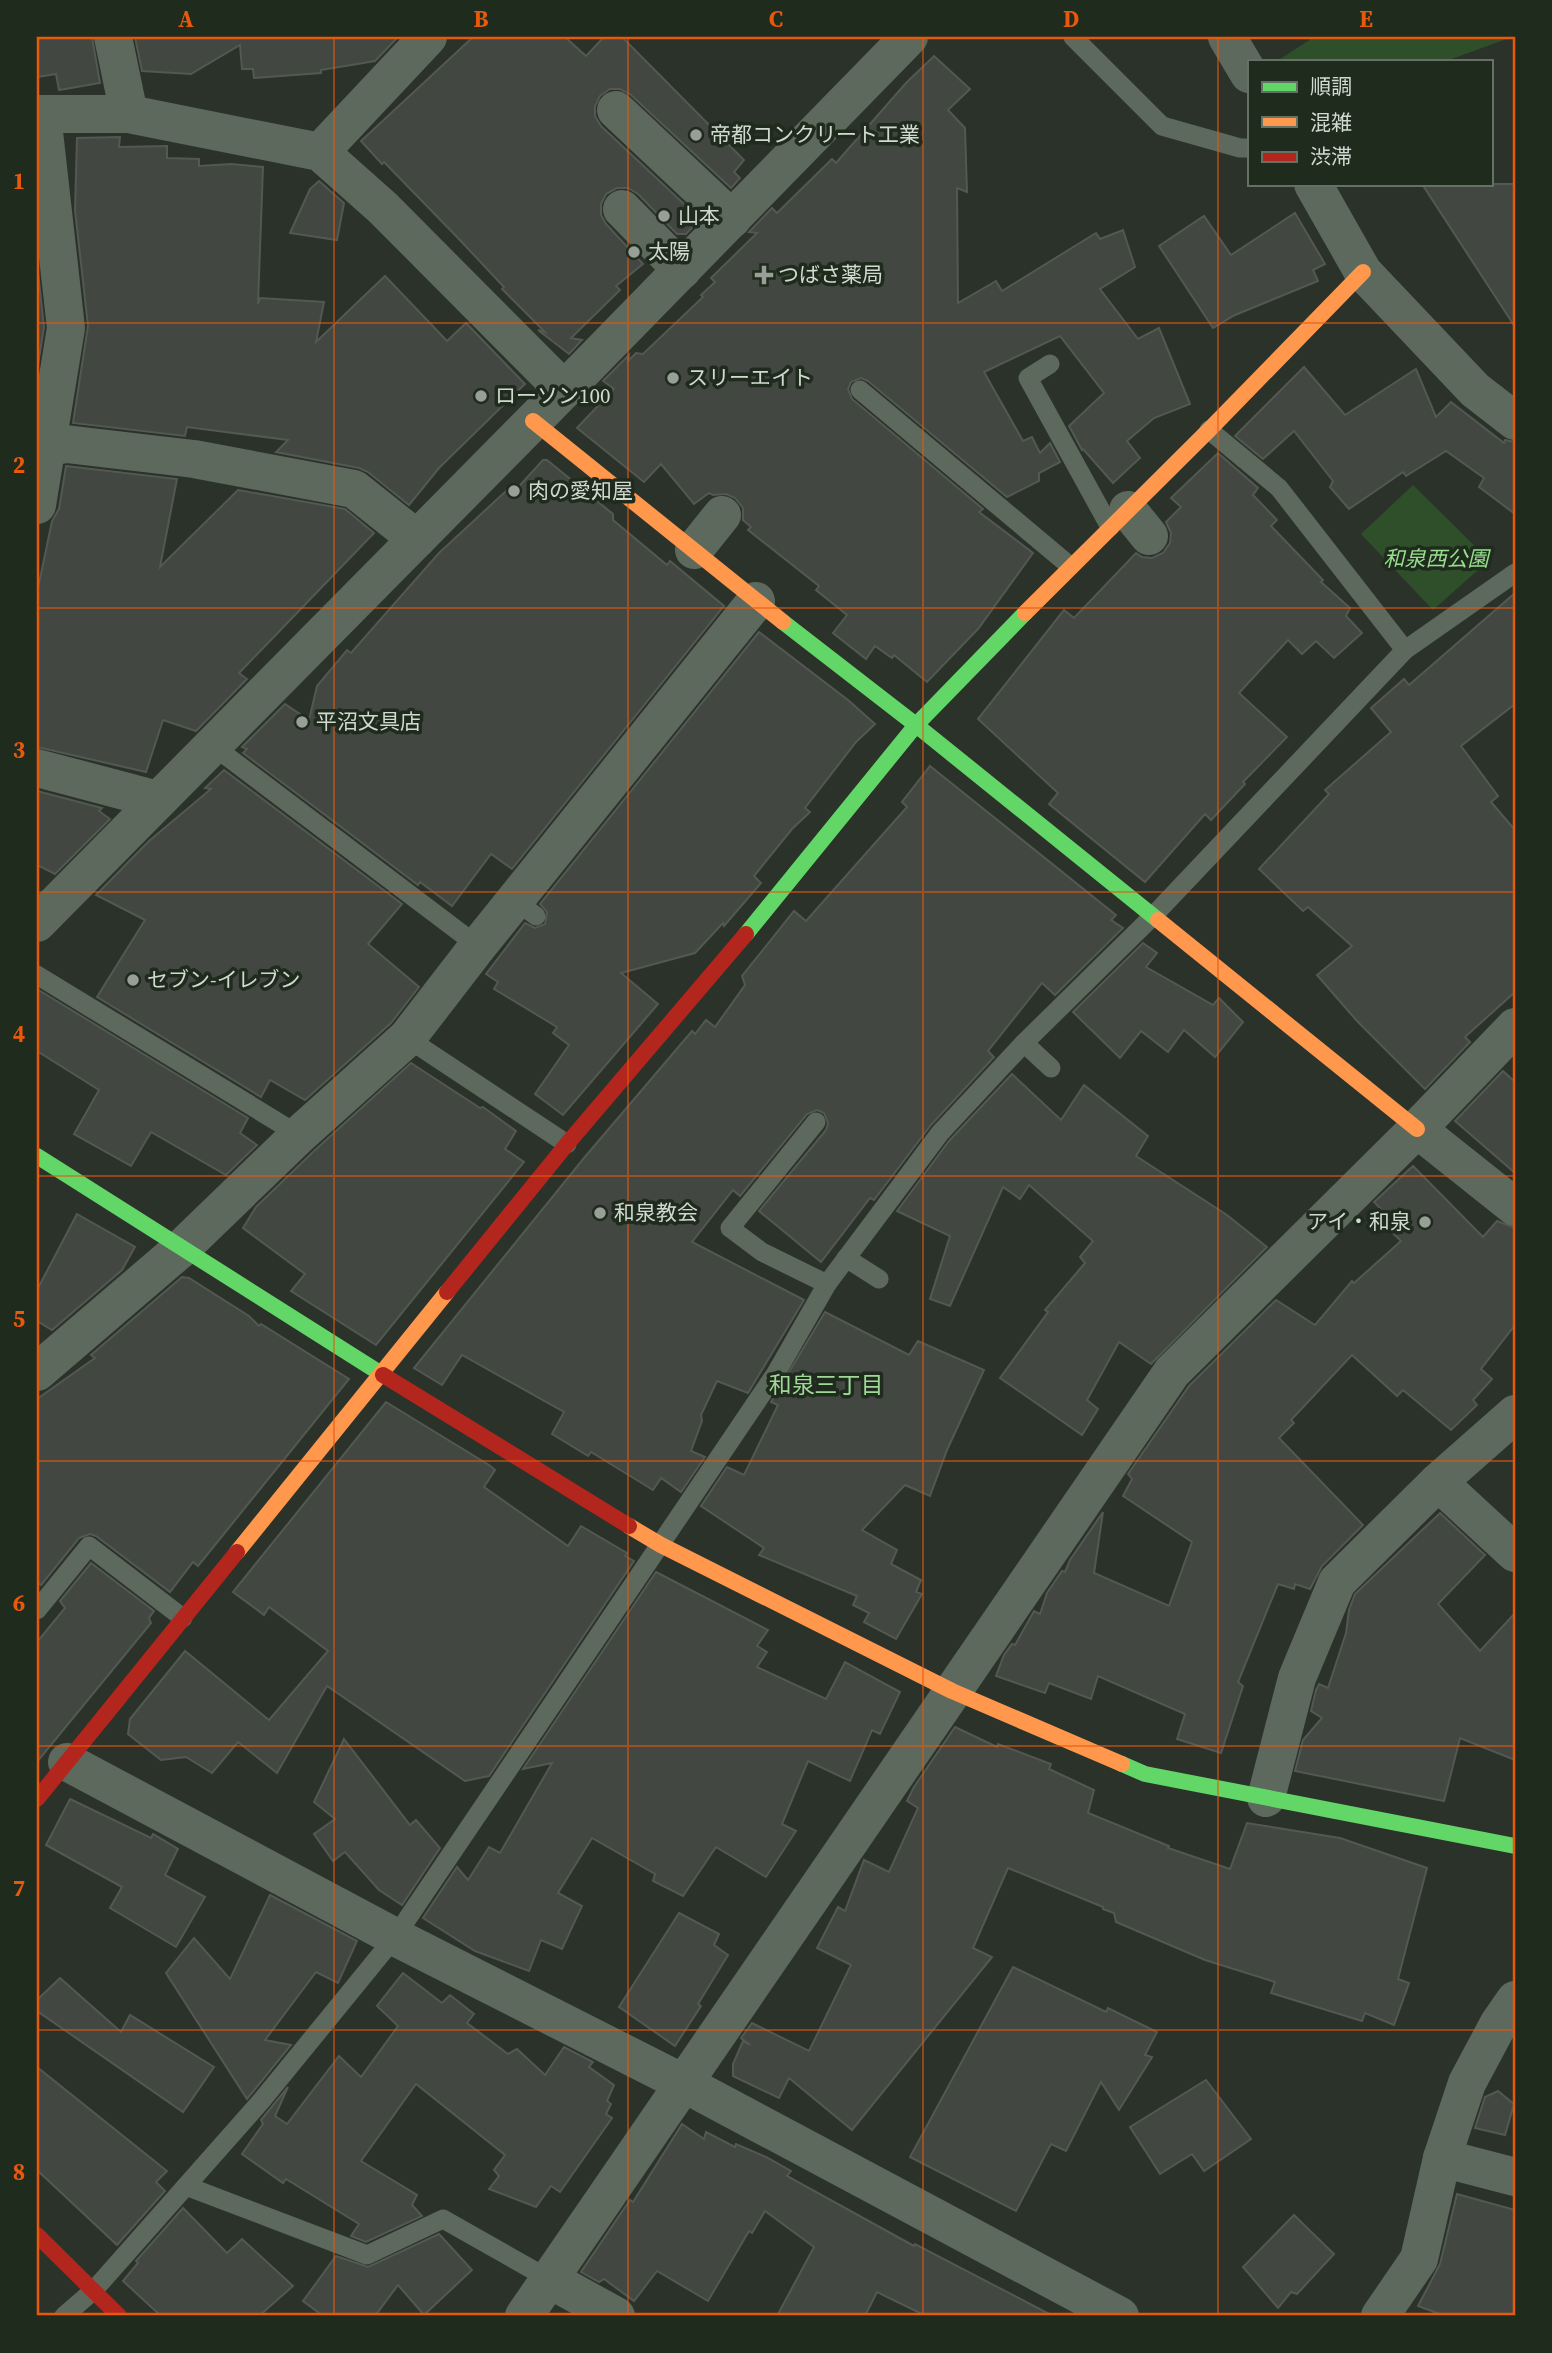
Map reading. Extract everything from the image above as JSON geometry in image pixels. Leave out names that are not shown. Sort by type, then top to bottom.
[{"type":"street","points":[[113,37],[129,114]]},
{"type":"street","points":[[320,152],[428,37]]},
{"type":"street","points":[[37,923],[909,37]]},
{"type":"street","points":[[1227,37],[1248,73]]},
{"type":"street","points":[[617,110],[732,219]]},
{"type":"street","points":[[37,505],[42,449],[66,328],[39,114],[129,114],[320,152],[383,208],[564,390]]},
{"type":"street","points":[[1313,186],[1363,272],[1475,390],[1515,421]]},
{"type":"street","points":[[622,209],[682,270]]},
{"type":"street","points":[[1120,2316],[685,2084],[395,1937],[47,1781],[183,1618],[567,1144],[790,882],[916,726],[1070,566],[1129,524],[1209,430],[1363,272]]},
{"type":"street","points":[[533,421],[1515,1207]]},
{"type":"street","points":[[42,449],[66,444],[194,458],[354,489],[416,540]]},
{"type":"street","points":[[694,550],[722,515]]},
{"type":"street","points":[[37,1372],[183,1247],[299,1135],[407,1038],[478,946],[526,908],[756,601]]},
{"type":"street","points":[[37,768],[158,800]]},
{"type":"street","points":[[524,2316],[1172,1372],[1417,1129],[1515,1027]]},
{"type":"street","points":[[37,1156],[380,1373],[661,1545],[952,1691],[1145,1774],[1515,1846]]},
{"type":"street","points":[[1266,1798],[1297,1678],[1337,1582],[1438,1482],[1515,1414]]},
{"type":"street","points":[[1438,1482],[1515,1553]]},
{"type":"street","points":[[1380,2316],[1419,2259],[1442,2158],[1467,2083],[1499,2023],[1515,2000]]},
{"type":"street","points":[[1442,2158],[1515,2177]]},
{"type":"street","points":[[37,2235],[119,2316]]},
{"type":"street","points":[[549,2279],[616,2316]]},
{"type":"lane","points":[[1073,37],[1162,126],[1248,148]]},
{"type":"lane","points":[[1050,364],[1028,378],[1129,524]]},
{"type":"lane","points":[[860,390],[1070,566]]},
{"type":"lane","points":[[1209,430],[1279,488],[1405,650]]},
{"type":"lane","points":[[64,2316],[94,2290],[262,2100],[395,1937],[776,1373],[827,1284],[940,1133],[1024,1043],[1153,915],[1405,650],[1515,573]]},
{"type":"lane","points":[[212,745],[478,946]]},
{"type":"lane","points":[[37,975],[299,1135]]},
{"type":"lane","points":[[407,1038],[567,1144]]},
{"type":"lane","points":[[1024,1043],[1051,1068]]},
{"type":"lane","points":[[816,1122],[730,1228],[762,1252],[827,1284]]},
{"type":"lane","points":[[846,1258],[879,1279]]},
{"type":"lane","points":[[37,1610],[89,1546],[183,1618]]},
{"type":"lane","points":[[186,2186],[367,2255],[443,2219],[549,2279]]},
{"type":"green space","points":[[1314,37],[1512,37],[1449,60],[1279,60]]},
{"type":"green space","name":"和泉西公園","points":[[1413,485],[1489,560],[1433,610],[1361,534]]},
{"type":"building","points":[[37,37],[92,37],[100,83],[59,90],[56,74],[37,77]]},
{"type":"building","points":[[135,37],[398,37],[375,61],[321,70],[321,73],[254,78],[253,69],[242,69],[240,45],[191,74],[142,71]]},
{"type":"building","points":[[473,37],[565,37],[586,56],[604,37],[622,37],[744,160],[734,172],[740,178],[731,188],[630,94],[620,89],[610,89],[600,96],[595,106],[595,116],[601,126],[700,219],[686,234],[677,234],[638,194],[628,188],[617,188],[606,194],[601,204],[601,215],[643,264],[616,286],[620,290],[571,338],[582,340],[569,354],[538,330],[545,332],[502,289],[504,287],[457,237],[361,141]]},
{"type":"building","points":[[934,56],[970,89],[948,110],[965,128],[967,192],[957,188],[958,303],[996,281],[1002,291],[1096,233],[1100,239],[1123,230],[1135,267],[1100,289],[1138,339],[1159,328],[1190,404],[1154,418],[1127,441],[1140,458],[1113,483],[1082,450],[1069,426],[1104,393],[1060,336],[984,372],[1023,441],[1032,437],[1040,453],[1050,443],[1060,462],[1039,473],[1039,481],[1007,497],[868,381],[861,378],[851,382],[848,389],[852,399],[983,509],[979,512],[1033,553],[978,629],[927,682],[894,655],[892,658],[875,646],[866,659],[833,633],[847,615],[816,590],[819,586],[748,530],[751,527],[743,520],[743,508],[735,498],[726,494],[709,493],[694,504],[661,464],[644,482],[577,428],[614,389],[603,381],[629,355],[628,361],[636,353],[643,354],[703,297],[701,295],[715,282],[711,278],[757,233],[749,232],[772,208],[777,213],[832,159],[836,163],[906,83]]},
{"type":"building","points":[[120,137],[119,147],[167,146],[167,158],[199,159],[199,166],[231,164],[263,167],[258,304],[260,298],[324,302],[316,342],[385,276],[447,341],[466,323],[525,384],[439,468],[409,505],[368,472],[359,468],[276,452],[288,440],[187,427],[185,436],[73,423],[88,326],[75,210],[77,138]]},
{"type":"building","points":[[319,181],[344,203],[337,240],[290,233],[310,189]]},
{"type":"building","points":[[1515,184],[1515,327],[1423,186]]},
{"type":"building","points":[[1295,213],[1325,264],[1313,270],[1318,281],[1235,315],[1213,328],[1159,246],[1204,216],[1231,255]]},
{"type":"building","points":[[37,263],[44,327],[37,371]]},
{"type":"building","points":[[1304,367],[1345,415],[1416,369],[1436,417],[1451,402],[1504,443],[1505,440],[1515,442],[1515,514],[1479,487],[1484,478],[1446,451],[1406,476],[1403,472],[1349,509],[1330,487],[1333,481],[1294,431],[1263,459],[1235,436]]},
{"type":"building","points":[[1218,453],[1258,488],[1253,495],[1277,520],[1271,526],[1323,580],[1321,582],[1350,608],[1346,616],[1362,633],[1334,658],[1316,641],[1302,654],[1288,640],[1239,693],[1287,737],[1211,820],[1205,814],[1145,882],[1049,804],[1058,793],[978,719],[1064,610],[1074,618],[1136,553],[1152,558],[1163,553],[1170,543],[1171,533],[1166,522],[1181,507],[1171,498]]},
{"type":"building","points":[[543,460],[547,460],[613,514],[613,520],[667,565],[670,561],[724,606],[512,869],[491,854],[452,906],[420,882],[418,885],[243,753],[247,749],[242,747],[285,704],[309,720],[317,686],[347,650],[351,653],[439,553],[506,491],[511,495]]},
{"type":"building","points":[[66,466],[177,479],[160,567],[238,490],[345,509],[374,533],[239,673],[247,679],[196,731],[163,720],[146,772],[37,747],[37,593],[52,521],[59,509]]},
{"type":"building","points":[[1515,593],[1515,704],[1461,746],[1498,796],[1491,802],[1515,830],[1515,992],[1465,1037],[1470,1042],[1425,1089],[1357,1021],[1317,975],[1352,946],[1308,907],[1303,911],[1259,869],[1329,794],[1325,790],[1391,732],[1371,708],[1404,679],[1409,685]]},
{"type":"building","points":[[759,632],[875,724],[856,742],[805,808],[810,812],[792,829],[754,876],[761,883],[724,926],[723,923],[695,953],[621,973],[658,1004],[563,1115],[535,1094],[569,1045],[553,1033],[557,1027],[494,989],[498,982],[486,974],[525,923],[535,928],[545,924],[547,912],[540,904]]},
{"type":"building","points":[[930,766],[1116,915],[1111,920],[1123,928],[1055,995],[1042,983],[988,1051],[994,1057],[931,1125],[874,1200],[870,1198],[821,1262],[759,1211],[826,1130],[828,1123],[824,1113],[817,1110],[807,1114],[740,1196],[733,1190],[692,1242],[804,1300],[748,1393],[717,1381],[701,1415],[702,1421],[691,1451],[705,1457],[681,1492],[661,1478],[653,1490],[591,1452],[588,1456],[552,1434],[564,1412],[462,1355],[442,1385],[414,1368],[584,1158],[692,1031],[695,1034],[706,1020],[715,1027],[745,985],[742,976],[794,911],[806,921],[907,807],[902,802]]},
{"type":"building","points":[[224,770],[402,904],[368,944],[419,987],[391,1023],[305,1100],[270,1080],[261,1097],[97,997],[145,920],[96,895],[149,841],[211,789],[205,788]]},
{"type":"building","points":[[37,791],[102,808],[99,811],[110,819],[55,874],[37,865]]},
{"type":"building","points":[[1143,943],[1157,953],[1146,967],[1213,1005],[1219,998],[1243,1022],[1215,1057],[1184,1030],[1168,1052],[1141,1031],[1120,1058],[1073,1012]]},
{"type":"building","points":[[37,989],[248,1118],[240,1133],[257,1145],[226,1175],[151,1132],[131,1166],[74,1134],[99,1090],[37,1051]]},
{"type":"building","points":[[411,1063],[480,1108],[483,1107],[516,1131],[505,1149],[524,1162],[376,1345],[291,1291],[305,1274],[243,1228],[256,1207]]},
{"type":"building","points":[[1503,1071],[1515,1082],[1515,1173],[1455,1121]]},
{"type":"building","points":[[1012,1074],[1061,1120],[1084,1085],[1148,1136],[1136,1156],[1227,1215],[1267,1247],[1151,1364],[1119,1342],[1087,1400],[1098,1409],[1082,1435],[1000,1378],[1048,1312],[1045,1310],[1085,1263],[1080,1257],[1093,1241],[1029,1185],[1020,1199],[1003,1187],[950,1306],[930,1299],[950,1236],[897,1211],[949,1141]]},
{"type":"building","points":[[1413,1166],[1483,1237],[1497,1221],[1515,1228],[1515,1325],[1481,1369],[1492,1379],[1473,1400],[1477,1405],[1451,1430],[1403,1390],[1397,1396],[1352,1355],[1291,1420],[1294,1423],[1279,1438],[1363,1525],[1322,1566],[1310,1589],[1295,1584],[1294,1589],[1278,1584],[1238,1682],[1243,1686],[1221,1753],[1177,1739],[1185,1714],[1098,1676],[1091,1699],[1049,1683],[1045,1693],[996,1676],[1004,1655],[1012,1644],[1015,1645],[1034,1611],[1040,1614],[1047,1593],[1062,1571],[1065,1572],[1070,1560],[1103,1512],[1094,1573],[1169,1606],[1192,1542],[1123,1496],[1132,1479],[1128,1474],[1189,1386],[1276,1300],[1315,1325],[1352,1281],[1354,1283],[1401,1241],[1372,1213],[1380,1208],[1374,1202]]},
{"type":"building","points":[[77,1214],[135,1247],[122,1270],[52,1330],[37,1321],[37,1290]]},
{"type":"building","points":[[182,1277],[189,1278],[249,1316],[259,1326],[261,1324],[349,1379],[198,1566],[193,1562],[170,1592],[90,1534],[79,1538],[41,1585],[37,1582],[37,1399],[95,1358],[91,1355]]},
{"type":"building","points":[[825,1312],[909,1355],[918,1341],[984,1370],[947,1450],[930,1496],[905,1485],[862,1530],[897,1550],[891,1564],[921,1580],[916,1592],[922,1594],[896,1639],[864,1622],[869,1613],[853,1605],[857,1596],[759,1555],[764,1548],[701,1506],[727,1467],[744,1475],[778,1405],[771,1402]]},
{"type":"building","points":[[386,1402],[489,1465],[495,1470],[484,1487],[568,1546],[581,1526],[627,1553],[625,1556],[634,1561],[489,1776],[465,1781],[327,1686],[277,1773],[238,1742],[212,1773],[186,1757],[161,1760],[128,1734],[130,1719],[185,1651],[269,1720],[328,1651],[269,1607],[264,1615],[233,1592]]},
{"type":"building","points":[[1440,1513],[1485,1555],[1438,1604],[1480,1651],[1515,1613],[1515,1760],[1460,1738],[1444,1801],[1295,1771],[1303,1740],[1322,1718],[1311,1711],[1316,1690],[1319,1684],[1328,1688],[1346,1633],[1349,1610],[1355,1594]]},
{"type":"building","points":[[91,1563],[154,1611],[149,1618],[151,1623],[37,1762],[37,1642],[65,1608],[60,1601]]},
{"type":"building","points":[[656,1572],[768,1630],[757,1646],[767,1652],[757,1667],[826,1699],[845,1662],[900,1692],[880,1734],[872,1730],[850,1781],[808,1761],[782,1824],[796,1831],[766,1877],[716,1847],[683,1896],[653,1881],[655,1874],[592,1838],[558,1893],[582,1906],[562,1949],[541,1940],[529,1971],[475,1951],[423,1918],[457,1867],[468,1880],[489,1847],[500,1853],[552,1763],[523,1769]]},
{"type":"building","points":[[955,1727],[997,1747],[998,1744],[1051,1764],[1049,1769],[1094,1790],[1088,1813],[1169,1846],[1168,1848],[1230,1869],[1247,1823],[1340,1838],[1427,1868],[1398,1979],[1409,1983],[1394,2025],[1365,2013],[1362,2021],[1271,1993],[1275,1982],[1205,1960],[1116,1922],[1114,1913],[1103,1907],[1008,1868],[973,1948],[992,1957],[852,2130],[789,2078],[779,2098],[733,2076],[733,2064],[743,2041],[750,2045],[741,2038],[752,2023],[809,2051],[851,1965],[817,1948],[838,1907],[845,1911],[864,1860],[889,1872],[918,1808],[907,1801]]},
{"type":"building","points":[[344,1739],[410,1825],[416,1820],[440,1848],[402,1905],[379,1890],[345,1852],[333,1861],[314,1834],[335,1819],[314,1802]]},
{"type":"building","points":[[70,1799],[151,1838],[153,1834],[178,1849],[165,1875],[205,1897],[176,1947],[110,1908],[122,1887],[46,1845]]},
{"type":"building","points":[[270,1895],[357,1941],[338,1983],[316,1972],[265,2040],[291,2045],[247,2099],[166,1973],[194,1938],[230,1979]]},
{"type":"building","points":[[679,1913],[719,1934],[714,1945],[728,1955],[698,2004],[701,2006],[675,2046],[619,2007]]},
{"type":"building","points":[[1013,1967],[1106,2012],[1108,2008],[1157,2032],[1145,2055],[1152,2057],[1119,2110],[1101,2082],[1066,2151],[1051,2144],[1016,2211],[910,2157]]},
{"type":"building","points":[[403,1973],[442,2003],[450,1995],[474,2014],[467,2023],[508,2054],[517,2049],[545,2075],[564,2047],[593,2062],[589,2067],[614,2085],[607,2101],[611,2104],[606,2114],[612,2118],[560,2192],[551,2186],[536,2207],[489,2189],[499,2176],[494,2170],[505,2155],[416,2084],[361,2161],[417,2195],[412,2205],[422,2216],[366,2242],[351,2236],[359,2224],[286,2179],[283,2183],[242,2154],[263,2124],[261,2120],[288,2087],[275,2116],[287,2124],[339,2056],[361,2077],[398,2026],[377,2006]]},
{"type":"building","points":[[60,1978],[121,2032],[130,2015],[214,2067],[183,2112],[37,2011],[37,2000]]},
{"type":"building","points":[[37,2067],[167,2171],[156,2182],[165,2191],[117,2245],[37,2170]]},
{"type":"building","points":[[1206,2080],[1251,2139],[1204,2171],[1192,2154],[1160,2174],[1130,2127]]},
{"type":"building","points":[[1498,2091],[1514,2104],[1505,2135],[1475,2128],[1485,2097]]},
{"type":"building","points":[[682,2124],[704,2139],[706,2132],[735,2147],[736,2144],[766,2157],[791,2171],[787,2176],[914,2246],[915,2244],[1053,2316],[926,2316],[877,2292],[865,2316],[777,2316],[814,2247],[765,2211],[752,2233],[749,2231],[708,2301],[657,2271],[634,2301],[604,2279],[599,2282],[581,2272],[630,2200],[633,2202]]},
{"type":"building","points":[[1457,2194],[1515,2210],[1515,2316],[1445,2316],[1418,2306],[1440,2264]]},
{"type":"building","points":[[183,2208],[227,2253],[242,2239],[293,2286],[259,2316],[161,2316],[123,2281],[138,2263],[136,2261]]},
{"type":"building","points":[[1294,2215],[1334,2254],[1297,2294],[1291,2292],[1278,2308],[1243,2267]]},
{"type":"building","points":[[439,2234],[472,2270],[424,2315],[398,2285],[375,2316],[323,2316],[303,2301],[336,2256],[368,2267]]},
{"type":"traffic: fast","points":[[746,934],[916,725],[1025,613]]},
{"type":"traffic: fast","points":[[783,622],[916,725],[1158,920]]},
{"type":"traffic: fast","points":[[37,1156],[383,1375]]},
{"type":"traffic: fast","points":[[1122,1764],[1145,1774],[1515,1846]]},
{"type":"traffic: slow","points":[[1025,613],[1363,272]]},
{"type":"traffic: slow","points":[[533,421],[783,622]]},
{"type":"traffic: slow","points":[[1158,920],[1417,1129]]},
{"type":"traffic: slow","points":[[237,1552],[447,1292]]},
{"type":"traffic: slow","points":[[629,1526],[661,1545],[952,1691],[1122,1764]]},
{"type":"traffic: jam","points":[[447,1292],[567,1144],[746,934]]},
{"type":"traffic: jam","points":[[383,1375],[629,1526]]},
{"type":"traffic: jam","points":[[37,1799],[237,1552]]},
{"type":"traffic: jam","points":[[37,2235],[119,2316]]},
{"type":"place","name":"帝都コンクリート工業","points":[[696,135]]},
{"type":"place","name":"山本","points":[[664,216]]},
{"type":"place","name":"太陽","points":[[634,252]]},
{"type":"place","name":"つばさ薬局","points":[[764,275]]},
{"type":"place","name":"スリーエイト","points":[[673,378]]},
{"type":"place","name":"ローソン100","points":[[481,396]]},
{"type":"place","name":"肉の愛知屋","points":[[514,491]]},
{"type":"place","name":"平沼文具店","points":[[302,722]]},
{"type":"place","name":"セブン-イレブン","points":[[133,980]]},
{"type":"place","name":"和泉教会","points":[[600,1213]]},
{"type":"place","name":"アイ・和泉","points":[[1425,1222]]},
{"type":"district","name":"和泉三丁目","points":[[826,1385]]}]
